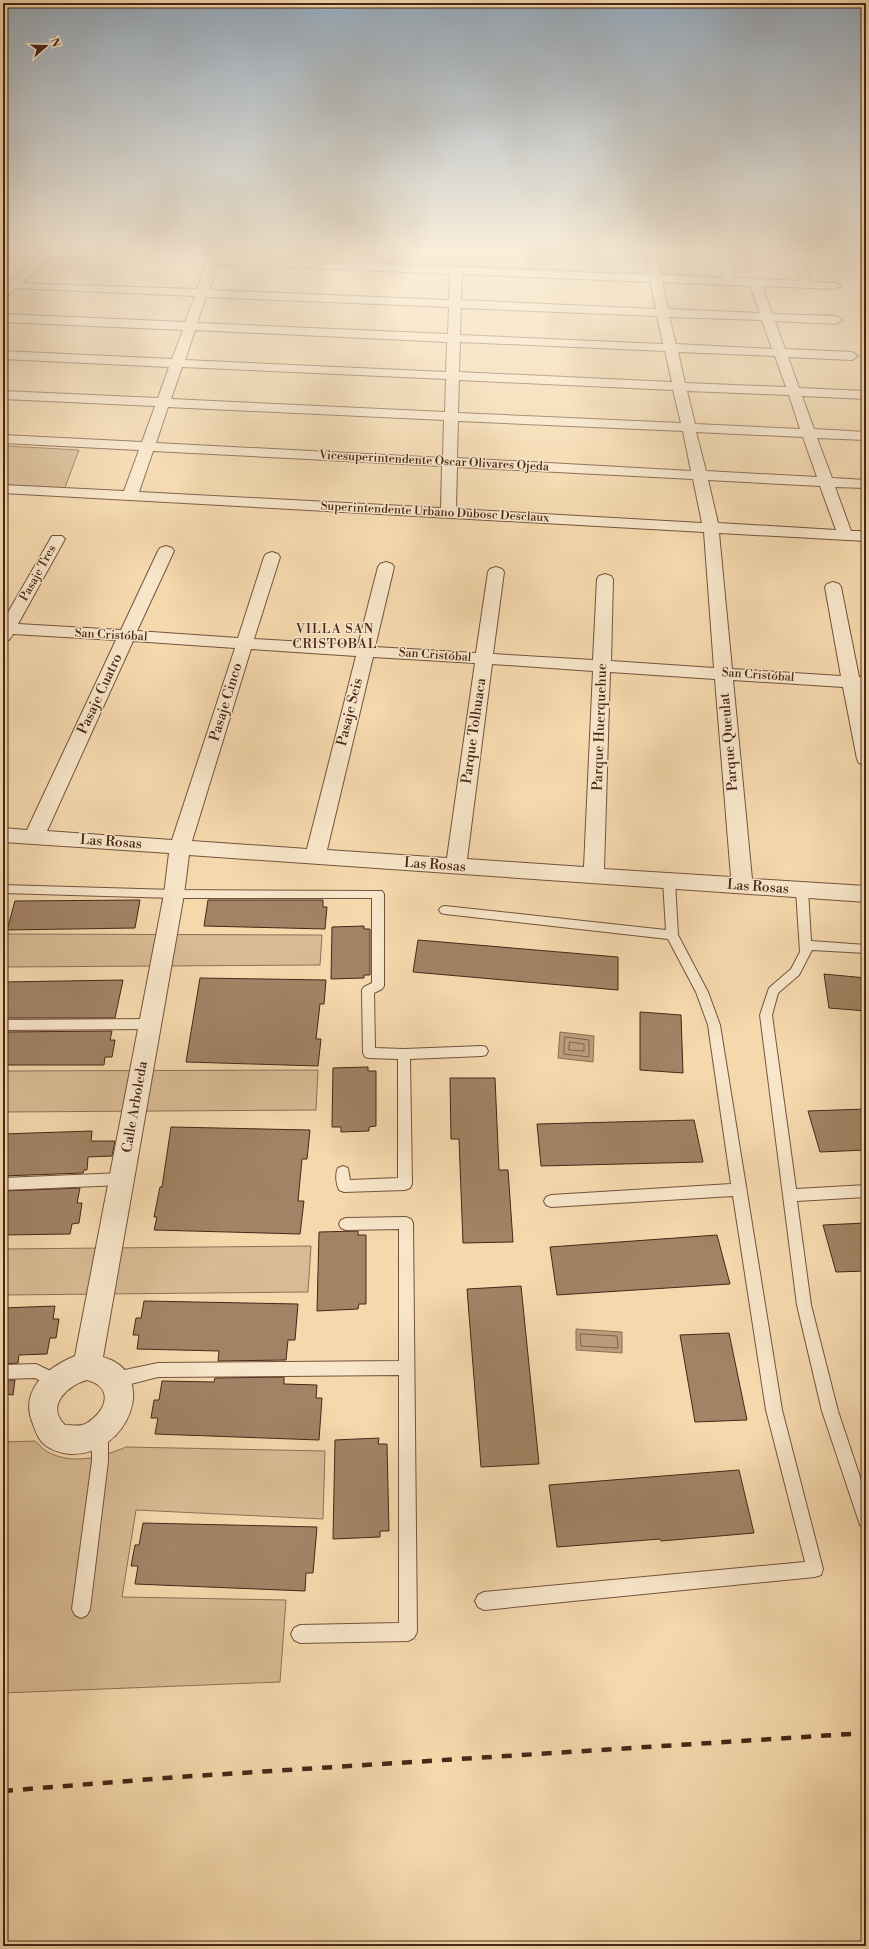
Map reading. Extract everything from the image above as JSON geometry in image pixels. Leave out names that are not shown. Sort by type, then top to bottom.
[{"type":"street","points":[[130,496],[184,344]]},
{"type":"street","points":[[448,513],[454,344]]},
{"type":"street","points":[[583,344],[852,356]]},
{"type":"street","name":"Parque Queulat","points":[[669,344],[711,527],[742,886]]},
{"type":"street","points":[[777,344],[845,534]]},
{"type":"street","points":[[3,355],[866,395]]},
{"type":"street","points":[[3,395],[866,436]]},
{"type":"street","name":"Vicesuperintendente Oscar Olivares Ojeda","points":[[3,439],[866,484]]},
{"type":"street","name":"Superintendente Urbano Dubosc Desclaux","points":[[3,489],[866,536]]},
{"type":"street","name":"Pasaje Tres","points":[[4,631],[57,539]]},
{"type":"street","name":"Pasaje Cuatro","points":[[34,837],[166,552]]},
{"type":"street","name":"Pasaje Cinco","points":[[180,847],[272,557]]},
{"type":"street","name":"Pasaje Seis","points":[[315,856],[386,567]]},
{"type":"street","name":"Parque Tolhuaca","points":[[456,866],[496,572]]},
{"type":"street","name":"Parque Huerquehue","points":[[594,876],[605,578]]},
{"type":"street","points":[[833,587],[859,682],[866,759]]},
{"type":"street","name":"San Cristóbal","points":[[4,631],[127,636],[365,650],[859,682]]},
{"type":"street","name":"Las Rosas","points":[[3,835],[866,894]]},
{"type":"street","name":"Calle Arboleda","points":[[87,1366],[174,894],[180,847]]},
{"type":"street","points":[[87,1366],[96,1366],[107,1371],[115,1380],[119,1391],[119,1403],[110,1422],[100,1432],[84,1440],[70,1441],[60,1438],[50,1431],[44,1420],[43,1405],[48,1392],[56,1381],[74,1368],[87,1366]]},
{"type":"lane","points":[[484,1600],[815,1569],[774,1410],[714,1025],[702,992],[672,935],[669,881]]},
{"type":"lane","points":[[3,890],[174,894],[378,894],[378,986],[368,990],[369,1053],[404,1054],[482,1051]]},
{"type":"lane","points":[[802,890],[806,952],[795,972],[773,991],[766,1014],[804,1305],[830,1411],[866,1520]]},
{"type":"lane","points":[[445,910],[672,935]]},
{"type":"lane","points":[[805,944],[866,949]]},
{"type":"lane","points":[[3,1026],[150,1024]]},
{"type":"lane","points":[[343,1172],[344,1186],[404,1184],[404,1054]]},
{"type":"lane","points":[[3,1184],[122,1179]]},
{"type":"lane","points":[[551,1201],[739,1190]]},
{"type":"lane","points":[[790,1195],[866,1191]]},
{"type":"lane","points":[[300,1634],[408,1632],[406,1223],[346,1224]]},
{"type":"lane","points":[[115,1380],[158,1370],[407,1368]]},
{"type":"lane","points":[[3,1372],[36,1372],[56,1381]]},
{"type":"lane","points":[[81,1609],[100,1461],[100,1432]]},
{"type":"shaded area","points":[[6,446],[79,450],[64,490],[3,487],[3,451]]},
{"type":"shaded area","points":[[4,934],[322,935],[320,965],[3,967]]},
{"type":"shaded area","points":[[318,1070],[316,1110],[3,1112],[3,1071]]},
{"type":"shaded area","points":[[311,1246],[308,1292],[3,1295],[3,1249]]},
{"type":"shaded area","points":[[35,1441],[48,1452],[59,1457],[69,1459],[98,1456],[126,1447],[325,1451],[323,1519],[136,1510],[122,1597],[286,1600],[280,1682],[3,1693],[3,1442]]},
{"type":"water","points":[[560,1032],[594,1036],[593,1062],[558,1058]]},
{"type":"water","points":[[576,1329],[622,1332],[622,1353],[576,1350]]},
{"type":"building","points":[[140,900],[135,928],[7,930],[15,901]]},
{"type":"building","points":[[208,900],[323,900],[323,907],[327,907],[325,929],[204,926]]},
{"type":"building","points":[[364,926],[364,929],[370,929],[370,975],[364,975],[364,978],[331,979],[332,927]]},
{"type":"building","points":[[418,940],[618,957],[618,990],[413,972]]},
{"type":"building","points":[[824,974],[866,978],[866,1011],[829,1008]]},
{"type":"building","points":[[200,978],[326,980],[324,1004],[320,1004],[316,1039],[321,1039],[318,1066],[186,1062]]},
{"type":"building","points":[[123,980],[115,1018],[3,1018],[3,982]]},
{"type":"building","points":[[640,1012],[681,1015],[683,1073],[640,1070]]},
{"type":"building","points":[[112,1031],[110,1040],[115,1040],[112,1057],[105,1057],[104,1065],[3,1065],[3,1032]]},
{"type":"building","points":[[368,1067],[368,1071],[376,1071],[376,1126],[369,1127],[369,1131],[341,1132],[341,1127],[332,1127],[333,1068]]},
{"type":"building","points":[[450,1078],[495,1078],[499,1170],[508,1170],[513,1242],[463,1243],[459,1139],[451,1139]]},
{"type":"building","points":[[866,1109],[866,1150],[820,1152],[808,1111]]},
{"type":"building","points":[[694,1120],[703,1162],[541,1166],[537,1124]]},
{"type":"building","points":[[171,1127],[310,1130],[307,1159],[302,1159],[298,1201],[304,1201],[300,1234],[154,1230],[157,1217],[154,1217],[160,1187],[162,1187]]},
{"type":"building","points":[[92,1131],[91,1141],[115,1141],[112,1156],[88,1157],[87,1170],[84,1170],[83,1173],[3,1176],[3,1134]]},
{"type":"building","points":[[80,1188],[77,1203],[82,1203],[79,1223],[72,1224],[70,1234],[3,1235],[3,1191]]},
{"type":"building","points":[[866,1223],[866,1271],[836,1272],[823,1225]]},
{"type":"building","points":[[358,1231],[358,1235],[366,1235],[366,1304],[359,1304],[358,1309],[317,1311],[319,1232]]},
{"type":"building","points":[[717,1235],[730,1284],[557,1295],[550,1247]]},
{"type":"building","points":[[521,1286],[539,1464],[481,1467],[467,1289]]},
{"type":"building","points":[[144,1301],[298,1304],[295,1340],[288,1340],[286,1360],[218,1361],[219,1351],[137,1349],[139,1335],[133,1335],[136,1318],[141,1318]]},
{"type":"building","points":[[55,1306],[53,1319],[59,1319],[56,1338],[50,1338],[47,1354],[19,1355],[18,1363],[3,1364],[3,1308]]},
{"type":"building","points":[[729,1333],[747,1420],[695,1422],[680,1335]]},
{"type":"building","points":[[284,1377],[284,1384],[317,1385],[316,1398],[322,1398],[319,1440],[155,1434],[158,1418],[151,1418],[154,1400],[159,1400],[162,1381],[214,1382],[215,1378]]},
{"type":"building","points":[[3,1380],[15,1380],[13,1395],[3,1394]]},
{"type":"building","points":[[379,1438],[378,1444],[387,1444],[389,1531],[380,1531],[380,1537],[333,1539],[335,1440]]},
{"type":"building","points":[[739,1470],[754,1533],[661,1541],[660,1539],[557,1547],[549,1485]]},
{"type":"building","points":[[143,1523],[317,1527],[313,1573],[306,1573],[305,1591],[135,1584],[138,1566],[131,1566],[135,1545],[139,1545]]},
{"type":"railway","points":[[3,1791],[178,1777],[866,1733]]},
{"type":"district","name":"VILLA SAN CRISTOBAL","points":[[335,636]]}]
